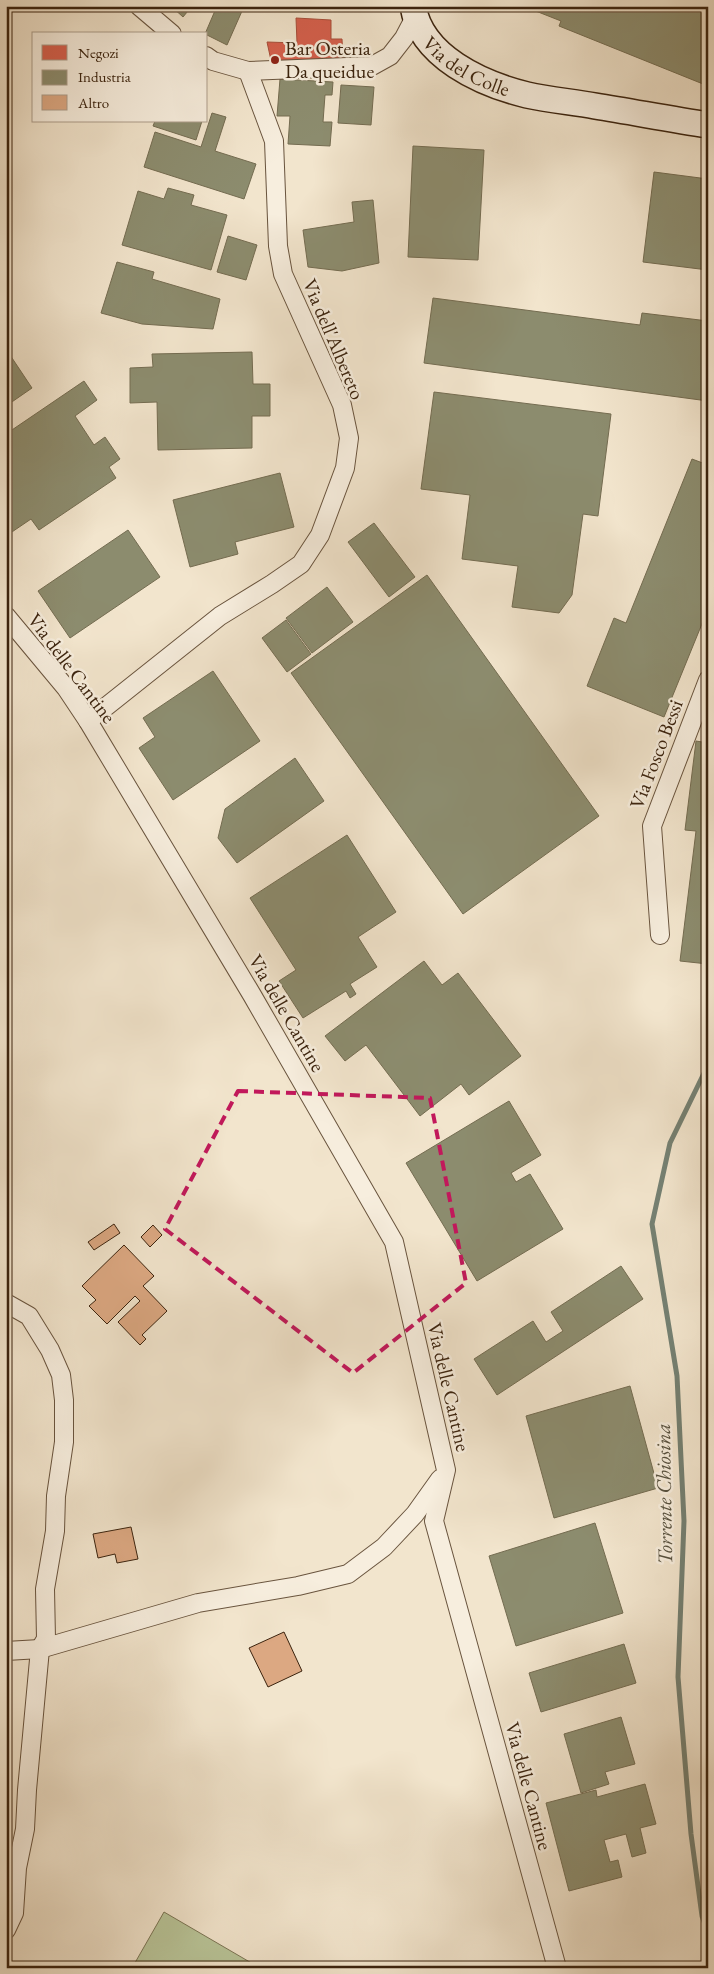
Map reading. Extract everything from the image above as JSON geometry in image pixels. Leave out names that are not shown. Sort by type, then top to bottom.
[{"type":"main road","name":"Via del Colle","points":[[414,12],[420,29],[444,56],[464,70],[490,82],[527,95],[708,125]]},
{"type":"street","points":[[139,6],[170,32]]},
{"type":"street","name":"Via del Colle","points":[[208,57],[213,61],[248,71],[372,66],[390,56],[404,38],[414,12]]},
{"type":"street","name":"Via dell'Albereto","points":[[88,721],[220,616],[301,564],[320,535],[345,468],[349,438],[342,406],[283,274],[278,246],[274,141],[248,71]]},
{"type":"street","name":"Via delle Cantine","points":[[6,616],[66,688],[88,721],[247,987],[394,1242],[446,1470],[434,1521],[557,1968]]},
{"type":"street","name":"Via Fosco Bessi","points":[[660,936],[652,826],[708,680]]},
{"type":"street","points":[[6,1303],[29,1316],[50,1350],[61,1375],[64,1442],[56,1496],[55,1531],[45,1589],[46,1638],[40,1649],[25,1829],[17,1868],[14,1913],[6,1930]]},
{"type":"street","name":"Via delle Cantine","points":[[6,1651],[40,1649],[198,1603],[298,1586],[348,1574],[384,1547],[415,1514],[446,1470]]},
{"type":"highlighted area","points":[[238,1091],[430,1098],[466,1283],[353,1373],[165,1229]]},
{"type":"green space","points":[[164,1912],[260,1968],[132,1968]]},
{"type":"building: Negozi","points":[[296,18],[331,20],[331,39],[342,39],[343,59],[272,65],[267,42],[297,43]]},
{"type":"building: Industria","points":[[171,6],[192,6],[183,17]]},
{"type":"building: Industria","points":[[217,6],[232,6],[242,11],[227,45],[208,36],[208,32],[206,32]]},
{"type":"building: Industria","points":[[262,6],[292,6],[263,11]]},
{"type":"building: Industria","points":[[523,6],[704,6],[708,8],[708,86],[559,26],[561,21]]},
{"type":"building: Industria","points":[[280,79],[333,82],[332,95],[325,95],[323,122],[332,122],[330,146],[288,144],[290,116],[277,116]]},
{"type":"building: Industria","points":[[341,85],[374,87],[371,125],[338,123]]},
{"type":"building: Industria","points":[[212,113],[226,117],[215,151],[256,164],[244,199],[144,167],[155,132],[201,147]]},
{"type":"building: Industria","points":[[155,122],[202,122],[196,140],[153,126]]},
{"type":"building: Industria","points":[[413,146],[484,150],[478,260],[408,257]]},
{"type":"building: Industria","points":[[654,172],[708,179],[708,270],[643,262]]},
{"type":"building: Industria","points":[[168,188],[194,195],[191,205],[227,215],[211,270],[122,245],[138,191],[164,199]]},
{"type":"building: Industria","points":[[373,200],[379,263],[342,271],[308,267],[303,230],[354,222],[352,202]]},
{"type":"building: Industria","points":[[228,236],[257,245],[246,280],[217,272]]},
{"type":"building: Industria","points":[[117,262],[154,272],[152,279],[220,299],[213,329],[142,324],[101,313]]},
{"type":"building: Industria","points":[[433,298],[640,325],[642,313],[708,321],[708,401],[424,363]]},
{"type":"building: Industria","points":[[6,349],[32,388],[6,406]]},
{"type":"building: Industria","points":[[252,352],[253,384],[270,384],[270,416],[252,416],[252,448],[158,450],[157,402],[130,403],[130,368],[153,367],[152,354]]},
{"type":"building: Industria","points":[[84,381],[97,400],[75,416],[94,445],[105,437],[120,459],[109,467],[116,478],[39,530],[31,519],[6,536],[6,434]]},
{"type":"building: Industria","points":[[434,392],[611,414],[598,516],[583,514],[572,595],[559,613],[512,607],[518,566],[462,559],[470,495],[421,489]]},
{"type":"building: Industria","points":[[692,459],[708,465],[708,609],[664,717],[587,686],[614,618],[626,623]]},
{"type":"building: Industria","points":[[280,473],[294,527],[235,542],[238,554],[190,567],[173,500]]},
{"type":"building: Industria","points":[[374,523],[415,577],[389,597],[348,542]]},
{"type":"building: Industria","points":[[128,530],[160,577],[70,638],[38,591]]},
{"type":"building: Industria","points":[[427,575],[599,816],[463,914],[291,673]]},
{"type":"building: Industria","points":[[327,587],[353,622],[312,653],[286,618]]},
{"type":"building: Industria","points":[[286,620],[311,654],[287,672],[262,638]]},
{"type":"building: Industria","points":[[213,671],[260,741],[173,800],[139,748],[155,737],[143,718]]},
{"type":"building: Industria","points":[[696,741],[708,743],[708,964],[680,961],[696,831],[685,830]]},
{"type":"building: Industria","points":[[295,758],[324,801],[237,863],[218,838],[225,809]]},
{"type":"building: Industria","points":[[347,835],[396,912],[358,937],[377,967],[350,984],[356,994],[350,998],[346,991],[303,1018],[279,981],[296,970],[250,898]]},
{"type":"building: Industria","points":[[424,961],[442,985],[458,973],[521,1056],[469,1095],[461,1084],[420,1116],[366,1045],[345,1061],[325,1036]]},
{"type":"building: Industria","points":[[509,1101],[541,1155],[511,1173],[516,1182],[530,1174],[563,1229],[477,1281],[406,1163]]},
{"type":"building: Industria","points":[[621,1266],[643,1299],[497,1395],[474,1359],[533,1321],[546,1342],[563,1331],[551,1312]]},
{"type":"building: Industria","points":[[630,1386],[658,1488],[554,1518],[526,1416]]},
{"type":"building: Industria","points":[[595,1523],[623,1613],[516,1646],[489,1556]]},
{"type":"building: Industria","points":[[624,1644],[636,1683],[541,1712],[529,1673]]},
{"type":"building: Industria","points":[[621,1717],[635,1764],[605,1772],[609,1784],[581,1793],[564,1734]]},
{"type":"building: Industria","points":[[645,1784],[656,1824],[640,1828],[646,1853],[632,1857],[626,1834],[604,1840],[610,1862],[618,1860],[622,1877],[569,1891],[546,1803],[596,1790],[597,1797]]},
{"type":"building: Altro","points":[[114,1224],[120,1233],[94,1250],[88,1242]]},
{"type":"building: Altro","points":[[153,1225],[162,1235],[150,1247],[141,1237]]},
{"type":"building: Altro","points":[[124,1245],[154,1276],[143,1286],[167,1311],[142,1335],[146,1339],[140,1345],[118,1322],[140,1301],[135,1296],[107,1324],[89,1306],[96,1300],[82,1286]]},
{"type":"building: Altro","points":[[131,1527],[138,1559],[117,1563],[115,1554],[98,1558],[93,1534]]},
{"type":"building: Altro","points":[[284,1632],[302,1671],[268,1687],[249,1648]]},
{"type":"waterway","name":"Torrente Chiosina","points":[[708,1065],[670,1143],[652,1224],[677,1376],[684,1521],[678,1677],[691,1834],[702,1916],[708,1932]]},
{"type":"place","name":"Bar Osteria Da queidue","points":[[275,60]]}]
